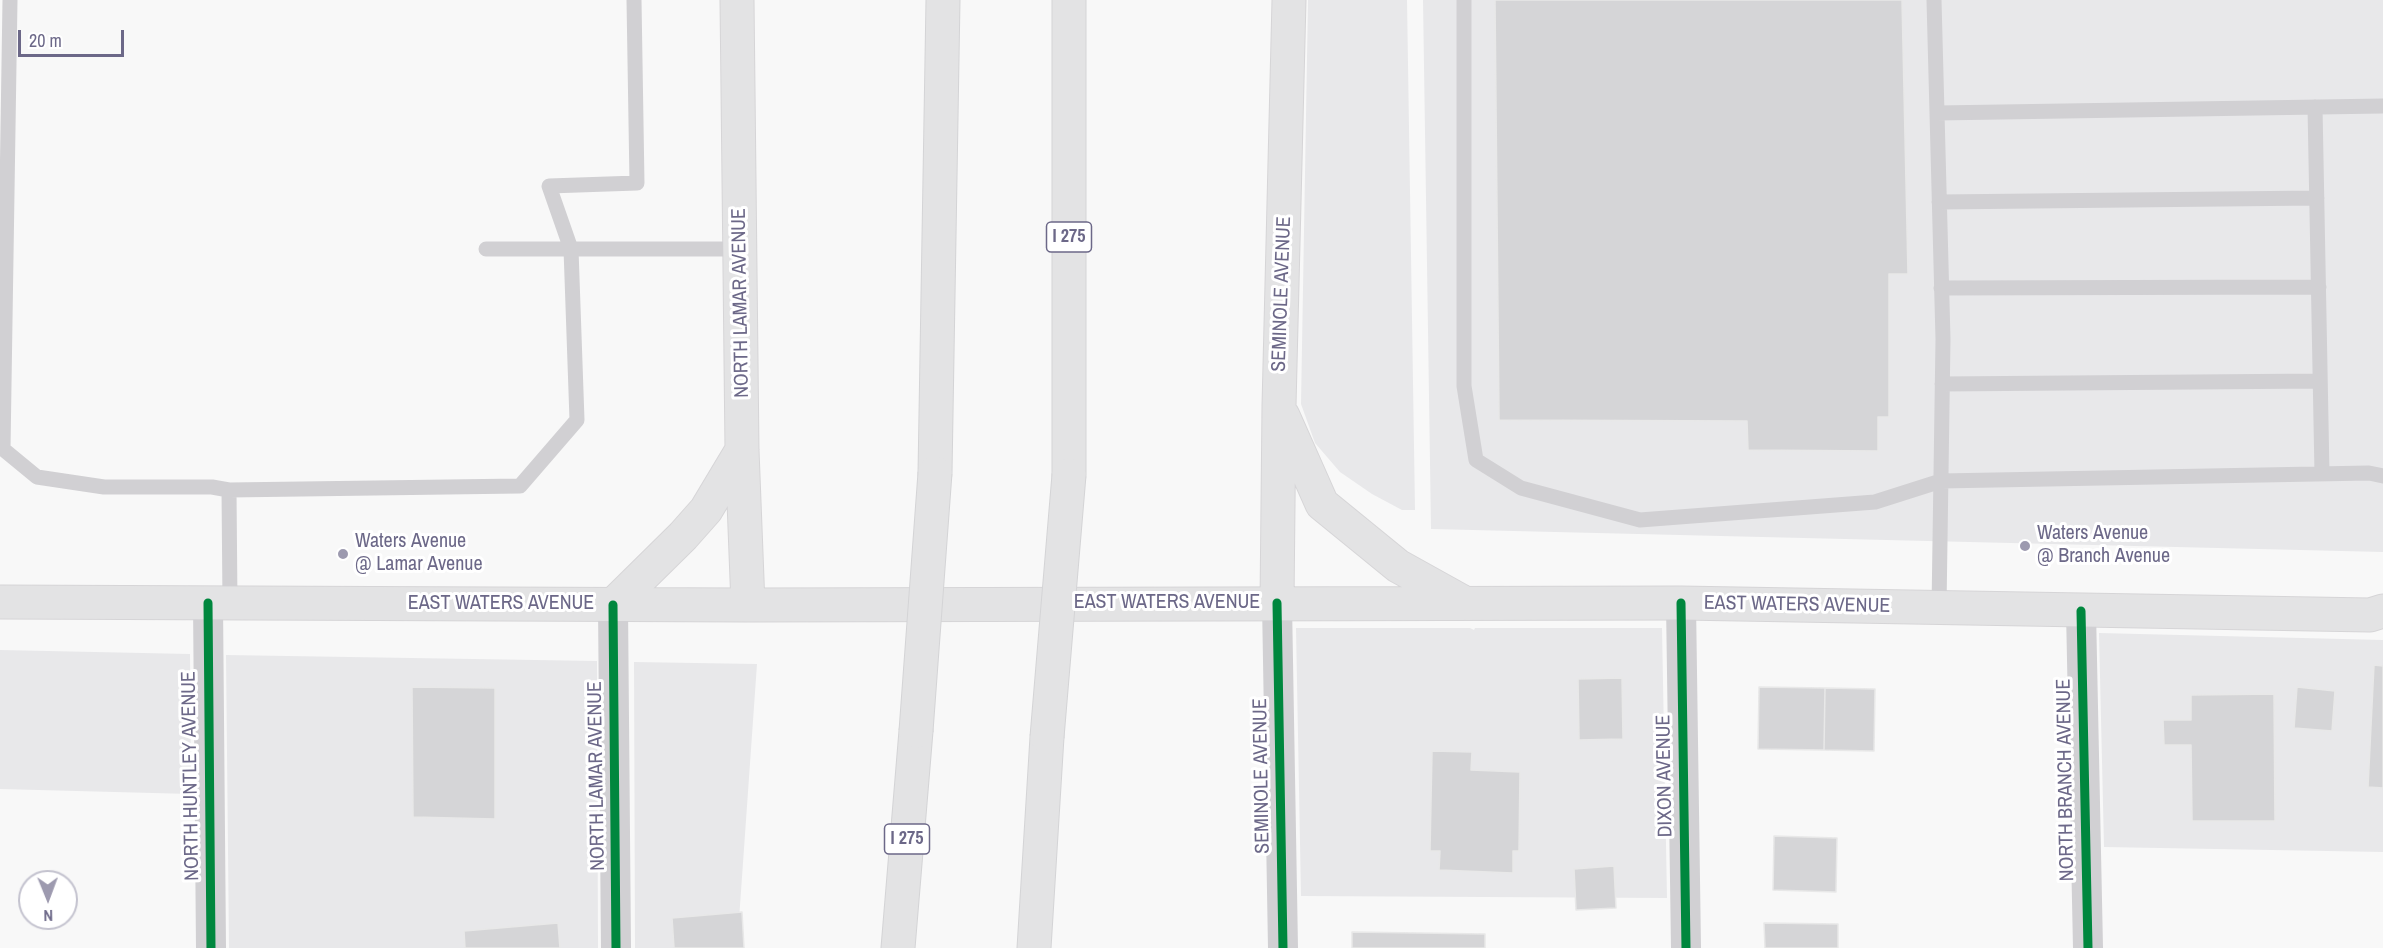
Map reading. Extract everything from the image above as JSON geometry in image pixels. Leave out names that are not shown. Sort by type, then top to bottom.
[{"type":"main road","name":"NORTH LAMAR AVENUE","points":[[737,0],[742,450],[748,605]]},
{"type":"main road","name":"I 275","points":[[898,948],[935,473],[943,0]]},
{"type":"main road","name":"I 275","points":[[1034,948],[1047,737],[1069,475],[1069,0]]},
{"type":"main road","name":"SEMINOLE AVENUE","points":[[1277,603],[1279,406],[1289,0]]},
{"type":"main road","points":[[1279,406],[1322,504],[1398,566],[1465,603]]},
{"type":"main road","points":[[614,604],[683,537],[705,510],[742,450]]},
{"type":"main road","name":"EAST WATERS AVENUE","points":[[0,602],[748,605],[1681,603],[2379,615]]},
{"type":"street","name":"SEMINOLE AVENUE","points":[[1277,603],[1283,948]]},
{"type":"street","name":"DIXON AVENUE","points":[[1681,603],[1686,948]]},
{"type":"street","name":"NORTH HUNTLEY AVENUE","points":[[211,948],[219,604]]},
{"type":"street","name":"NORTH LAMAR AVENUE","points":[[614,604],[616,948]]},
{"type":"street","name":"NORTH BRANCH AVENUE","points":[[2081,611],[2088,948]]},
{"type":"lane","points":[[9,0],[3,449],[37,477],[104,487],[212,487],[229,490],[520,486],[577,420],[571,249],[549,186],[637,183],[634,0]]},
{"type":"lane","points":[[1464,0],[1464,386],[1476,460],[1521,488],[1640,520],[1875,502],[1941,480],[2369,473],[2383,476]]},
{"type":"lane","points":[[1934,0],[1942,384],[1939,608]]},
{"type":"lane","points":[[1937,113],[2383,106]]},
{"type":"lane","points":[[2315,107],[2322,474]]},
{"type":"lane","points":[[1939,202],[2317,198]]},
{"type":"lane","points":[[486,249],[740,249]]},
{"type":"lane","points":[[1941,288],[2319,287]]},
{"type":"lane","points":[[1942,384],[2320,381]]},
{"type":"lane","points":[[219,604],[229,490]]},
{"type":"shaded area","points":[[1308,0],[1407,0],[1415,510],[1402,510],[1372,494],[1340,472],[1315,443],[1301,404]]},
{"type":"shaded area","points":[[1423,0],[2383,0],[2383,552],[1431,529]]},
{"type":"shaded area","points":[[1296,628],[1470,628],[1474,630],[1475,628],[1662,628],[1667,898],[1301,896]]},
{"type":"shaded area","points":[[2099,633],[2383,640],[2383,852],[2104,847]]},
{"type":"shaded area","points":[[0,650],[190,654],[191,794],[0,789]]},
{"type":"shaded area","points":[[226,655],[597,661],[598,948],[229,948]]},
{"type":"shaded area","points":[[634,662],[757,664],[737,948],[635,948]]},
{"type":"building","points":[[1495,0],[1902,0],[1908,274],[1889,274],[1889,417],[1878,417],[1878,451],[1748,450],[1747,421],[1499,420]]},
{"type":"building","points":[[2374,665],[2383,666],[2383,788],[2368,787]]},
{"type":"building","points":[[1622,678],[1623,739],[1579,740],[1578,679]]},
{"type":"building","points":[[412,687],[495,688],[495,819],[413,817]]},
{"type":"building","points":[[1759,687],[1825,688],[1824,750],[1758,749]]},
{"type":"building","points":[[2297,687],[2335,691],[2332,731],[2294,728]]},
{"type":"building","points":[[1825,688],[1875,689],[1874,751],[1824,750]]},
{"type":"building","points":[[2274,694],[2275,821],[2192,821],[2191,745],[2164,745],[2163,720],[2191,720],[2191,695]]},
{"type":"building","points":[[1432,751],[1472,752],[1471,770],[1520,772],[1519,851],[1513,851],[1513,873],[1439,870],[1440,851],[1430,851]]},
{"type":"building","points":[[1774,836],[1837,838],[1836,892],[1773,890]]},
{"type":"building","points":[[1614,866],[1616,908],[1576,910],[1574,869]]},
{"type":"building","points":[[742,912],[744,948],[674,948],[672,918]]},
{"type":"building","points":[[558,923],[560,948],[465,948],[464,931]]},
{"type":"building","points":[[1764,923],[1838,924],[1838,948],[1765,948]]},
{"type":"building","points":[[1352,932],[1485,934],[1485,948],[1352,948]]},
{"type":"cycle path","points":[[208,603],[211,948]]},
{"type":"cycle path","points":[[1277,603],[1283,948]]},
{"type":"cycle path","points":[[1681,603],[1686,948]]},
{"type":"cycle path","points":[[613,605],[616,948]]},
{"type":"cycle path","points":[[2081,611],[2088,948]]},
{"type":"place","name":"Waters Avenue @ Branch Avenue","points":[[2025,546]]},
{"type":"place","name":"Waters Avenue @ Lamar Avenue","points":[[343,554]]}]
